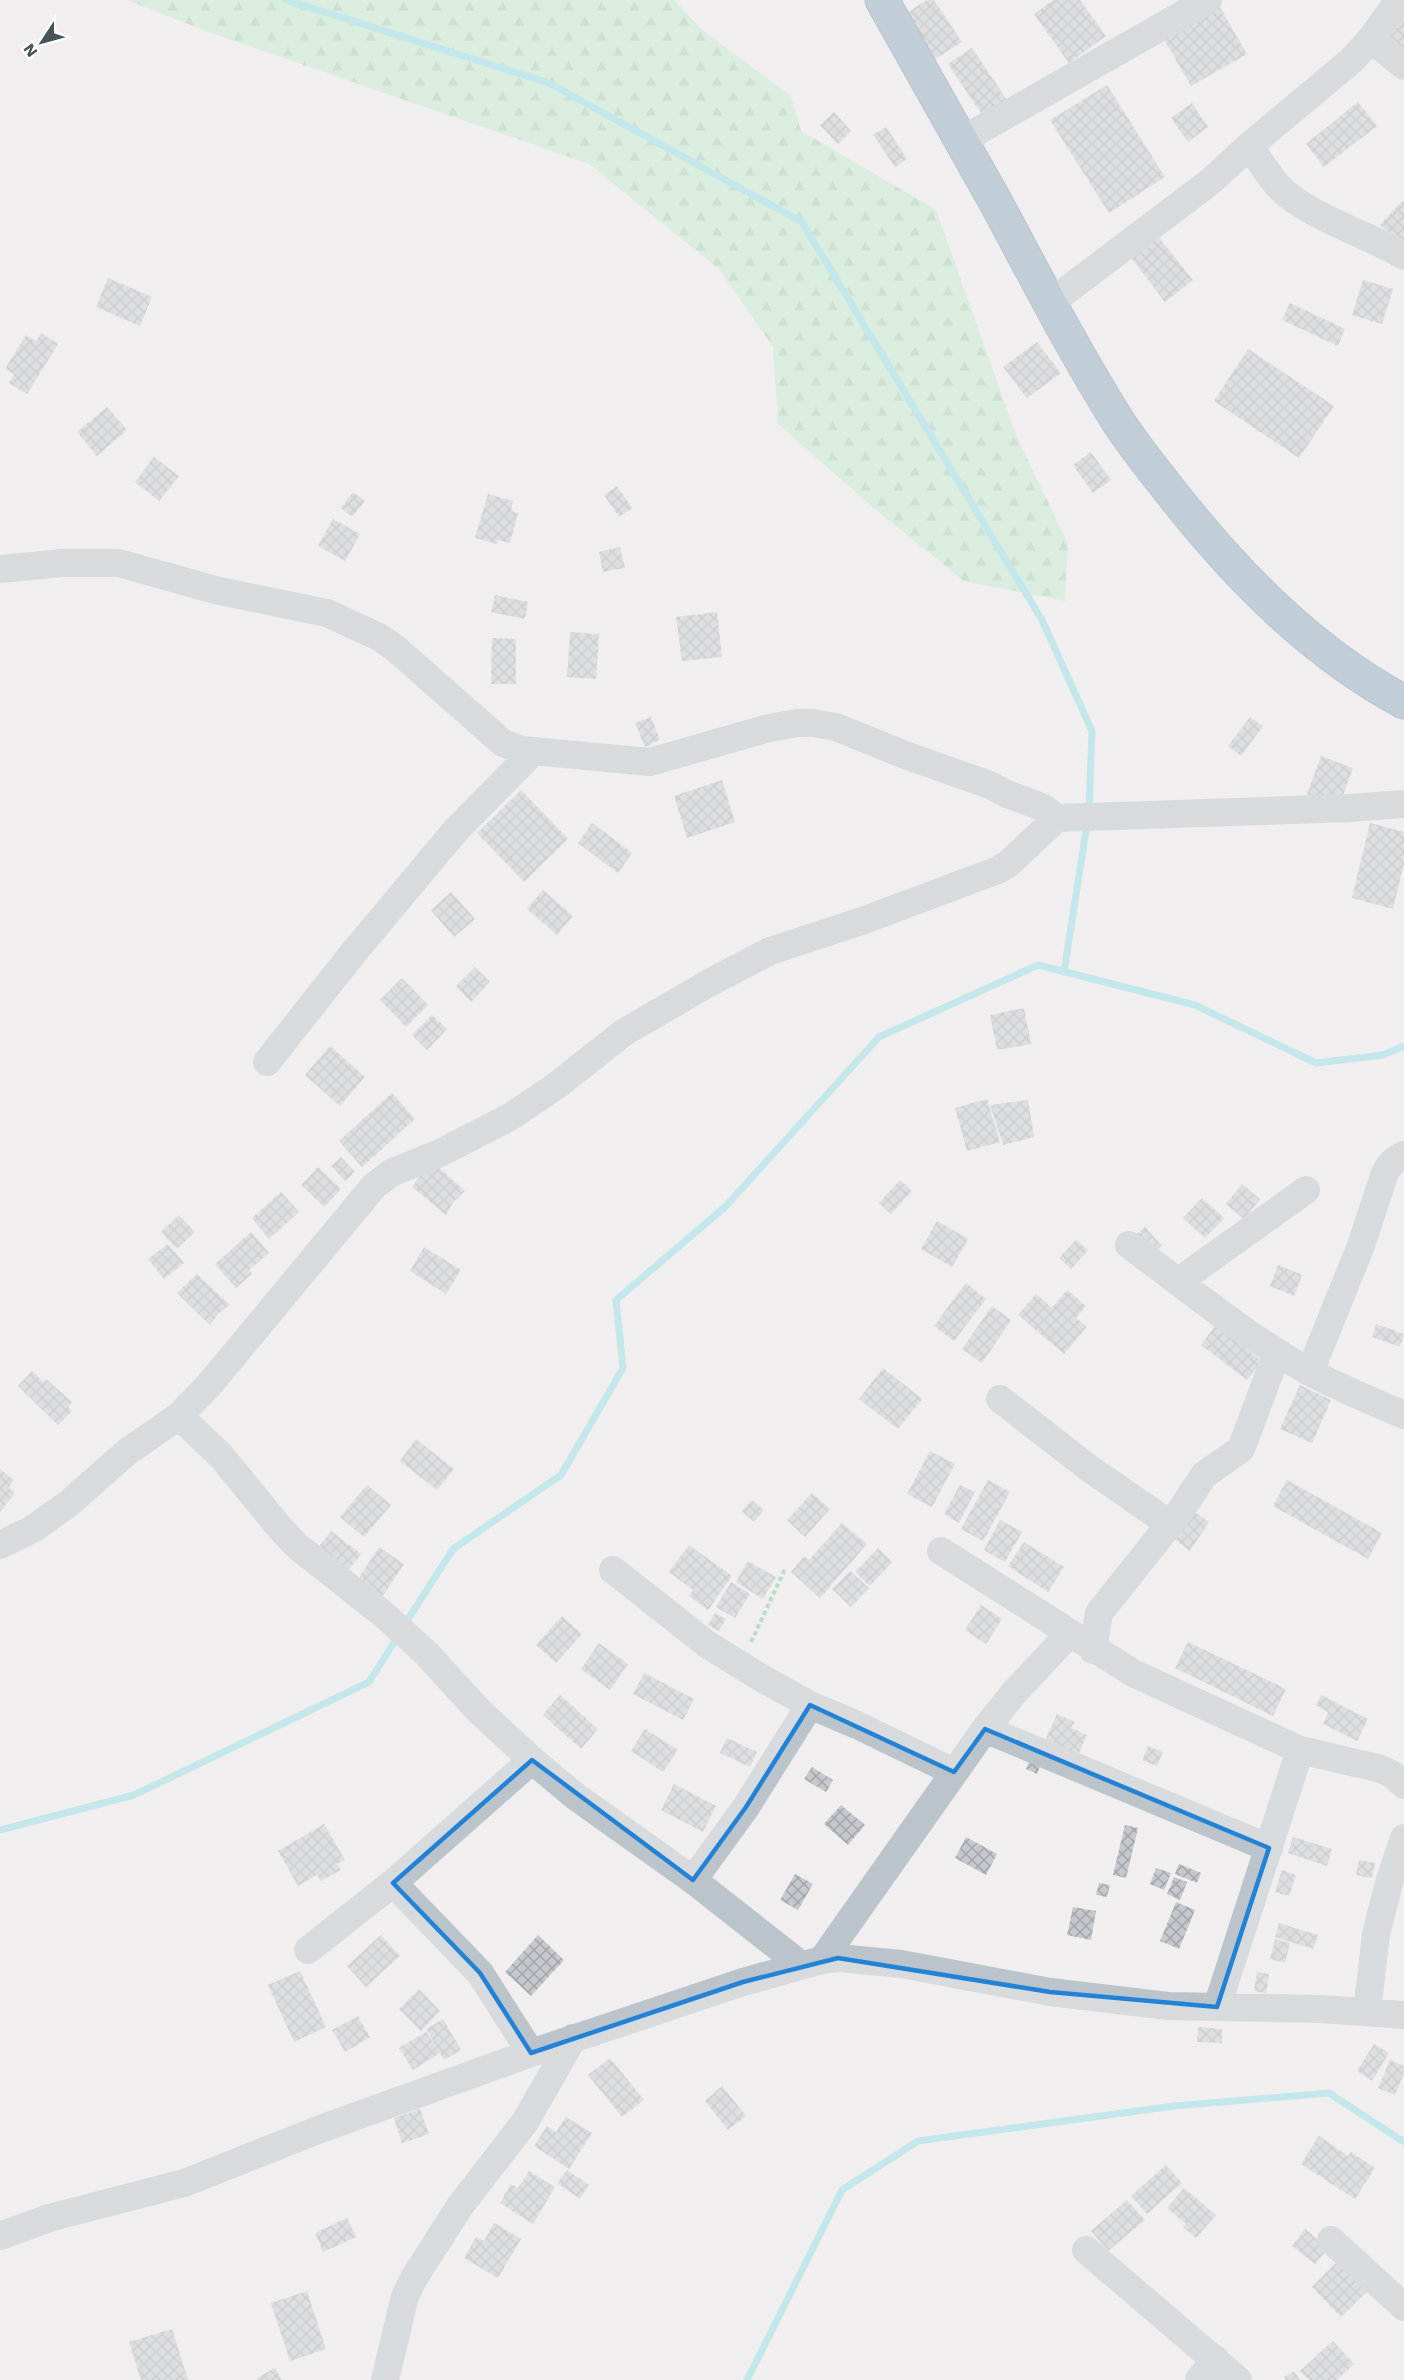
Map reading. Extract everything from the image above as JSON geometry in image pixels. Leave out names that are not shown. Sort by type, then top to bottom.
[{"type":"highway","points":[[886,2],[1050,303],[1115,416],[1198,527],[1272,605],[1322,648],[1372,685],[1404,702]]},
{"type":"street","points":[[962,140],[1208,0]]},
{"type":"street","points":[[1050,303],[1178,207],[1352,60],[1371,39],[1399,0]]},
{"type":"street","points":[[1371,39],[1404,66]]},
{"type":"street","points":[[1249,146],[1280,188],[1314,212],[1404,256]]},
{"type":"street","points":[[0,568],[62,563],[119,563],[215,591],[327,613],[379,637],[395,648],[503,743],[510,747],[533,752],[650,762],[769,728],[797,723],[813,723],[836,727],[905,755],[990,784],[1006,794],[1042,807],[1057,818],[1350,808],[1404,804]]},
{"type":"street","points":[[267,1062],[354,952],[456,830],[533,752]]},
{"type":"street","points":[[0,1545],[42,1523],[68,1504],[127,1452],[179,1416],[209,1385],[374,1186],[391,1173],[440,1153],[510,1117],[556,1086],[623,1033],[770,951],[862,921],[998,870],[1008,864],[1057,818]]},
{"type":"street","points":[[1310,1372],[1362,1243],[1384,1174],[1397,1157],[1404,1155]]},
{"type":"street","points":[[1179,1281],[1306,1190]]},
{"type":"street","points":[[1129,1245],[1179,1281],[1210,1308],[1277,1353],[1310,1372],[1404,1415]]},
{"type":"street","points":[[1093,1650],[1099,1612],[1170,1524],[1204,1475],[1241,1449],[1277,1353]]},
{"type":"street","points":[[1000,1399],[1089,1468],[1170,1524]]},
{"type":"street","points":[[179,1416],[221,1456],[297,1546],[383,1614],[426,1653],[479,1711],[532,1760],[575,1796],[811,1963]]},
{"type":"street","points":[[941,1551],[1040,1612],[1093,1650],[1133,1673],[1300,1750],[1381,1769],[1393,1775],[1404,1785]]},
{"type":"street","points":[[613,1570],[690,1631],[740,1665],[810,1705],[954,1772]]},
{"type":"street","points":[[811,1963],[1013,1694],[1069,1634]]},
{"type":"street","points":[[693,1880],[746,1807],[810,1705]]},
{"type":"street","points":[[985,1730],[1269,1848]]},
{"type":"street","points":[[1217,2007],[1300,1750]]},
{"type":"street","points":[[308,1950],[393,1883],[532,1760]]},
{"type":"street","points":[[1367,2012],[1376,1934],[1404,1838]]},
{"type":"street","points":[[393,1883],[480,1974],[531,2053]]},
{"type":"street","points":[[0,2236],[49,2218],[184,2183],[326,2127],[573,2038],[811,1963],[838,1958],[901,1964],[1050,1992],[1168,2006],[1404,2015]]},
{"type":"street","points":[[386,2380],[402,2307],[414,2278],[460,2206],[525,2122],[573,2038]]},
{"type":"street","points":[[1331,2240],[1404,2307]]},
{"type":"street","points":[[1086,2250],[1207,2369],[1238,2380]]},
{"type":"path","points":[[740,1665],[785,1569]]},
{"type":"highlighted area","points":[[810,1705],[954,1772],[985,1729],[1269,1848],[1217,2007],[1050,1992],[838,1958],[743,1982],[531,2053],[480,1973],[393,1883],[532,1760],[693,1880],[746,1807]]},
{"type":"green space","points":[[127,0],[674,0],[701,29],[791,96],[801,131],[936,210],[1016,435],[1068,544],[1065,601],[964,581],[870,505],[778,424],[773,347],[719,269],[589,164],[206,31]]},
{"type":"building","points":[[927,0],[934,0],[962,42],[935,59],[905,14]]},
{"type":"building","points":[[1053,0],[1080,0],[1106,36],[1069,63],[1034,14]]},
{"type":"building","points":[[1218,4],[1247,54],[1191,86],[1162,36]]},
{"type":"building","points":[[1404,12],[1404,54],[1384,38]]},
{"type":"building","points":[[972,48],[1009,103],[985,119],[948,64]]},
{"type":"building","points":[[1107,85],[1165,177],[1109,213],[1050,120]]},
{"type":"building","points":[[1358,102],[1377,126],[1324,167],[1306,144]]},
{"type":"building","points":[[1192,103],[1208,127],[1188,142],[1171,118]]},
{"type":"building","points":[[834,112],[851,131],[838,144],[820,125]]},
{"type":"building","points":[[886,127],[907,159],[895,167],[873,135]]},
{"type":"building","points":[[1402,201],[1404,203],[1404,247],[1380,225]]},
{"type":"building","points":[[1156,234],[1193,280],[1165,302],[1129,255]]},
{"type":"building","points":[[108,278],[152,297],[140,326],[96,307]]},
{"type":"building","points":[[1363,280],[1393,289],[1382,324],[1352,315]]},
{"type":"building","points":[[1290,303],[1345,329],[1338,346],[1282,320]]},
{"type":"building","points":[[41,333],[58,344],[27,394],[9,383],[14,374],[5,369],[26,335],[36,341]]},
{"type":"building","points":[[1037,342],[1061,373],[1027,398],[1003,367]]},
{"type":"building","points":[[1248,349],[1334,406],[1299,458],[1214,401]]},
{"type":"building","points":[[107,407],[127,430],[97,456],[77,432]]},
{"type":"building","points":[[1091,452],[1111,480],[1093,493],[1073,465]]},
{"type":"building","points":[[154,457],[179,476],[159,501],[135,482]]},
{"type":"building","points":[[617,486],[632,508],[619,517],[604,495]]},
{"type":"building","points":[[353,492],[365,501],[352,517],[341,508]]},
{"type":"building","points":[[488,494],[513,501],[511,511],[518,513],[510,543],[498,540],[497,544],[475,538]]},
{"type":"building","points":[[333,519],[360,534],[345,561],[318,546]]},
{"type":"building","points":[[620,547],[625,568],[603,572],[599,552]]},
{"type":"building","points":[[495,595],[528,602],[525,619],[491,612]]},
{"type":"building","points":[[717,612],[722,657],[682,661],[676,617]]},
{"type":"building","points":[[570,632],[599,634],[596,679],[567,677]]},
{"type":"building","points":[[492,638],[516,639],[516,684],[491,684]]},
{"type":"building","points":[[651,717],[660,740],[645,747],[635,723]]},
{"type":"building","points":[[1250,717],[1263,726],[1241,756],[1228,746]]},
{"type":"building","points":[[1321,756],[1353,768],[1338,809],[1306,797]]},
{"type":"building","points":[[722,780],[735,822],[687,838],[674,796]]},
{"type":"building","points":[[521,790],[568,839],[524,882],[477,833]]},
{"type":"building","points":[[592,823],[632,853],[618,873],[578,843]]},
{"type":"building","points":[[1370,823],[1404,832],[1404,863],[1393,909],[1352,898]]},
{"type":"building","points":[[543,890],[573,916],[557,935],[527,909]]},
{"type":"building","points":[[451,892],[475,919],[454,937],[431,910]]},
{"type":"building","points":[[475,967],[490,982],[471,1002],[456,986]]},
{"type":"building","points":[[402,978],[428,1005],[406,1027],[380,1000]]},
{"type":"building","points":[[1024,1008],[1031,1044],[997,1050],[990,1015]]},
{"type":"building","points":[[432,1015],[447,1029],[427,1050],[412,1035]]},
{"type":"building","points":[[330,1046],[365,1077],[340,1106],[305,1075]]},
{"type":"building","points":[[392,1093],[415,1119],[362,1167],[339,1141]]},
{"type":"building","points":[[987,1099],[1000,1142],[967,1151],[955,1108]]},
{"type":"building","points":[[1028,1100],[1034,1137],[1003,1145],[990,1105]]},
{"type":"building","points":[[341,1157],[355,1172],[345,1181],[331,1166]]},
{"type":"building","points":[[434,1163],[465,1191],[453,1202],[446,1215],[412,1187],[422,1173]]},
{"type":"building","points":[[318,1167],[341,1189],[324,1207],[301,1185]]},
{"type":"building","points":[[900,1180],[912,1191],[891,1214],[879,1203]]},
{"type":"building","points":[[1242,1184],[1260,1199],[1244,1219],[1226,1204]]},
{"type":"building","points":[[281,1192],[299,1212],[269,1239],[252,1218]]},
{"type":"building","points":[[1202,1198],[1224,1218],[1205,1238],[1183,1218]]},
{"type":"building","points":[[179,1215],[195,1232],[177,1249],[161,1232]]},
{"type":"building","points":[[937,1221],[968,1239],[952,1267],[921,1249]]},
{"type":"building","points":[[1145,1227],[1162,1246],[1139,1266],[1122,1246]]},
{"type":"building","points":[[251,1232],[269,1253],[249,1270],[252,1274],[236,1288],[215,1264]]},
{"type":"building","points":[[1076,1240],[1088,1250],[1071,1269],[1059,1258]]},
{"type":"building","points":[[168,1244],[184,1263],[164,1279],[148,1259]]},
{"type":"building","points":[[424,1247],[461,1270],[446,1294],[410,1271]]},
{"type":"building","points":[[1278,1265],[1302,1275],[1294,1296],[1270,1286]]},
{"type":"building","points":[[197,1274],[230,1305],[219,1313],[210,1325],[177,1293]]},
{"type":"building","points":[[966,1283],[986,1299],[954,1341],[934,1326]]},
{"type":"building","points":[[1067,1290],[1086,1306],[1076,1318],[1087,1327],[1064,1354],[1018,1315],[1036,1294],[1052,1308]]},
{"type":"building","points":[[992,1306],[1011,1320],[982,1363],[962,1349]]},
{"type":"building","points":[[1376,1324],[1404,1334],[1400,1347],[1372,1337]]},
{"type":"building","points":[[1216,1325],[1262,1361],[1247,1380],[1201,1345]]},
{"type":"building","points":[[883,1368],[922,1399],[898,1429],[859,1399]]},
{"type":"building","points":[[32,1371],[43,1382],[46,1379],[72,1402],[68,1407],[72,1411],[58,1425],[18,1386]]},
{"type":"building","points":[[1300,1385],[1331,1400],[1312,1443],[1280,1429]]},
{"type":"building","points":[[416,1439],[454,1469],[437,1490],[400,1461]]},
{"type":"building","points":[[930,1451],[955,1464],[932,1507],[907,1494]]},
{"type":"building","points":[[0,1469],[14,1480],[9,1488],[15,1493],[0,1512]]},
{"type":"building","points":[[988,1480],[1010,1492],[983,1541],[961,1529]]},
{"type":"building","points":[[1287,1480],[1382,1533],[1368,1559],[1273,1506]]},
{"type":"building","points":[[367,1485],[391,1505],[364,1537],[340,1517]]},
{"type":"building","points":[[960,1485],[975,1492],[959,1523],[944,1514]]},
{"type":"building","points":[[812,1493],[830,1509],[805,1537],[787,1520]]},
{"type":"building","points":[[752,1500],[764,1510],[754,1522],[742,1511]]},
{"type":"building","points":[[1195,1512],[1209,1522],[1190,1551],[1175,1540]]},
{"type":"building","points":[[1000,1520],[1022,1532],[1005,1562],[984,1550]]},
{"type":"building","points":[[842,1523],[867,1544],[820,1598],[791,1572],[804,1556],[809,1560]]},
{"type":"building","points":[[331,1531],[361,1554],[347,1572],[317,1549]]},
{"type":"building","points":[[1024,1542],[1064,1567],[1048,1592],[1008,1566]]},
{"type":"building","points":[[689,1545],[732,1576],[708,1610],[689,1596],[693,1590],[669,1572]]},
{"type":"building","points":[[379,1547],[404,1564],[382,1597],[357,1581]]},
{"type":"building","points":[[878,1548],[892,1562],[870,1586],[855,1572]]},
{"type":"building","points":[[748,1561],[776,1577],[763,1599],[736,1582]]},
{"type":"building","points":[[850,1571],[869,1588],[851,1607],[832,1589]]},
{"type":"building","points":[[731,1582],[750,1594],[735,1618],[716,1607]]},
{"type":"building","points":[[981,1605],[1002,1619],[986,1644],[965,1630]]},
{"type":"building","points":[[715,1613],[726,1619],[719,1631],[708,1625]]},
{"type":"building","points":[[562,1616],[582,1634],[556,1663],[536,1645]]},
{"type":"building","points":[[1188,1642],[1286,1689],[1273,1716],[1175,1668]]},
{"type":"building","points":[[599,1643],[628,1664],[610,1690],[581,1669]]},
{"type":"building","points":[[644,1673],[694,1699],[683,1720],[633,1694]]},
{"type":"building","points":[[560,1695],[598,1729],[581,1749],[543,1715]]},
{"type":"building","points":[[1321,1695],[1368,1719],[1357,1741],[1323,1724],[1328,1712],[1316,1705]]},
{"type":"building","points":[[1057,1714],[1075,1722],[1071,1728],[1087,1735],[1077,1758],[1044,1743]]},
{"type":"building","points":[[645,1729],[678,1750],[663,1772],[631,1751]]},
{"type":"building","points":[[727,1738],[757,1752],[750,1767],[720,1753]]},
{"type":"building","points":[[1148,1746],[1163,1752],[1157,1766],[1142,1760]]},
{"type":"building","points":[[1030,1759],[1041,1763],[1037,1774],[1026,1769]]},
{"type":"building","points":[[812,1767],[833,1780],[826,1792],[804,1779]]},
{"type":"building","points":[[674,1784],[716,1806],[703,1832],[661,1810]]},
{"type":"building","points":[[841,1805],[865,1825],[848,1845],[824,1824]]},
{"type":"building","points":[[324,1824],[345,1860],[337,1864],[341,1870],[321,1881],[317,1875],[298,1886],[278,1851]]},
{"type":"building","points":[[1125,1825],[1138,1828],[1126,1878],[1113,1875]]},
{"type":"building","points":[[966,1837],[997,1854],[986,1875],[955,1858]]},
{"type":"building","points":[[1293,1837],[1332,1849],[1327,1866],[1288,1853]]},
{"type":"building","points":[[1359,1860],[1375,1863],[1372,1878],[1356,1875]]},
{"type":"building","points":[[1179,1864],[1201,1873],[1197,1883],[1175,1874]]},
{"type":"building","points":[[1156,1868],[1171,1873],[1164,1890],[1150,1884]]},
{"type":"building","points":[[1282,1870],[1296,1875],[1289,1896],[1275,1892]]},
{"type":"building","points":[[795,1874],[813,1884],[798,1910],[780,1900]]},
{"type":"building","points":[[1174,1877],[1187,1882],[1180,1900],[1167,1894]]},
{"type":"building","points":[[1099,1883],[1110,1885],[1107,1897],[1096,1895]]},
{"type":"building","points":[[1176,1902],[1195,1910],[1179,1949],[1160,1941]]},
{"type":"building","points":[[1073,1907],[1096,1911],[1091,1940],[1067,1935]]},
{"type":"building","points":[[1279,1923],[1318,1935],[1313,1949],[1275,1937]]},
{"type":"building","points":[[381,1935],[400,1956],[366,1987],[347,1966]]},
{"type":"building","points":[[538,1935],[564,1960],[531,1996],[505,1972]]},
{"type":"building","points":[[1275,1939],[1290,1943],[1285,1963],[1270,1959]]},
{"type":"building","points":[[300,1971],[326,2027],[294,2042],[268,1985]]},
{"type":"building","points":[[1257,1972],[1269,1974],[1266,1993],[1254,1991]]},
{"type":"building","points":[[419,1989],[440,2011],[421,2031],[399,2009]]},
{"type":"building","points":[[358,2016],[370,2037],[345,2052],[332,2030]]},
{"type":"building","points":[[443,2019],[461,2050],[444,2060],[440,2053],[413,2070],[399,2048],[426,2032],[439,2051],[426,2029]]},
{"type":"building","points":[[1198,2027],[1222,2029],[1222,2043],[1197,2042]]},
{"type":"building","points":[[1374,2044],[1389,2053],[1372,2081],[1357,2071]]},
{"type":"building","points":[[610,2058],[644,2100],[622,2117],[588,2075]]},
{"type":"building","points":[[1390,2060],[1404,2066],[1404,2073],[1395,2095],[1378,2088]]},
{"type":"building","points":[[722,2086],[746,2116],[728,2130],[705,2101]]},
{"type":"building","points":[[420,2109],[429,2134],[402,2143],[394,2118]]},
{"type":"building","points":[[566,2117],[592,2133],[569,2169],[534,2146],[547,2126],[556,2132]]},
{"type":"building","points":[[1319,2136],[1348,2156],[1351,2152],[1375,2168],[1355,2199],[1301,2164]]},
{"type":"building","points":[[1166,2165],[1182,2183],[1147,2214],[1131,2196]]},
{"type":"building","points":[[567,2170],[589,2185],[580,2199],[557,2183]]},
{"type":"building","points":[[529,2171],[555,2187],[533,2224],[500,2203],[511,2184],[518,2188]]},
{"type":"building","points":[[1184,2188],[1216,2215],[1196,2238],[1183,2227],[1186,2224],[1167,2208]]},
{"type":"building","points":[[1127,2200],[1145,2220],[1108,2251],[1091,2231]]},
{"type":"building","points":[[347,2218],[356,2237],[323,2252],[315,2233]]},
{"type":"building","points":[[494,2223],[521,2239],[498,2278],[464,2258],[476,2237],[484,2241]]},
{"type":"building","points":[[1305,2229],[1328,2248],[1315,2264],[1292,2246]]},
{"type":"building","points":[[1342,2257],[1371,2288],[1341,2317],[1312,2287]]},
{"type":"building","points":[[307,2291],[326,2349],[290,2361],[271,2303]]},
{"type":"building","points":[[172,2329],[188,2380],[141,2380],[129,2342]]},
{"type":"building","points":[[1333,2341],[1354,2364],[1337,2380],[1309,2380],[1300,2371]]},
{"type":"building","points":[[275,2368],[282,2380],[258,2380],[257,2378]]},
{"type":"building","points":[[1294,2371],[1300,2380],[1286,2380],[1284,2377]]},
{"type":"waterway","points":[[286,0],[549,83],[802,222],[1042,620],[1092,731],[1089,810]]},
{"type":"waterway","points":[[1064,972],[1087,824]]},
{"type":"waterway","points":[[405,1624],[453,1549],[561,1475],[623,1368],[616,1300],[725,1207],[879,1037],[1038,965],[1195,1005],[1316,1063],[1383,1055],[1404,1046]]},
{"type":"waterway","points":[[0,1830],[134,1795],[369,1682],[398,1636]]},
{"type":"waterway","points":[[747,2380],[842,2190],[918,2141],[1174,2106],[1329,2093],[1404,2142]]}]
